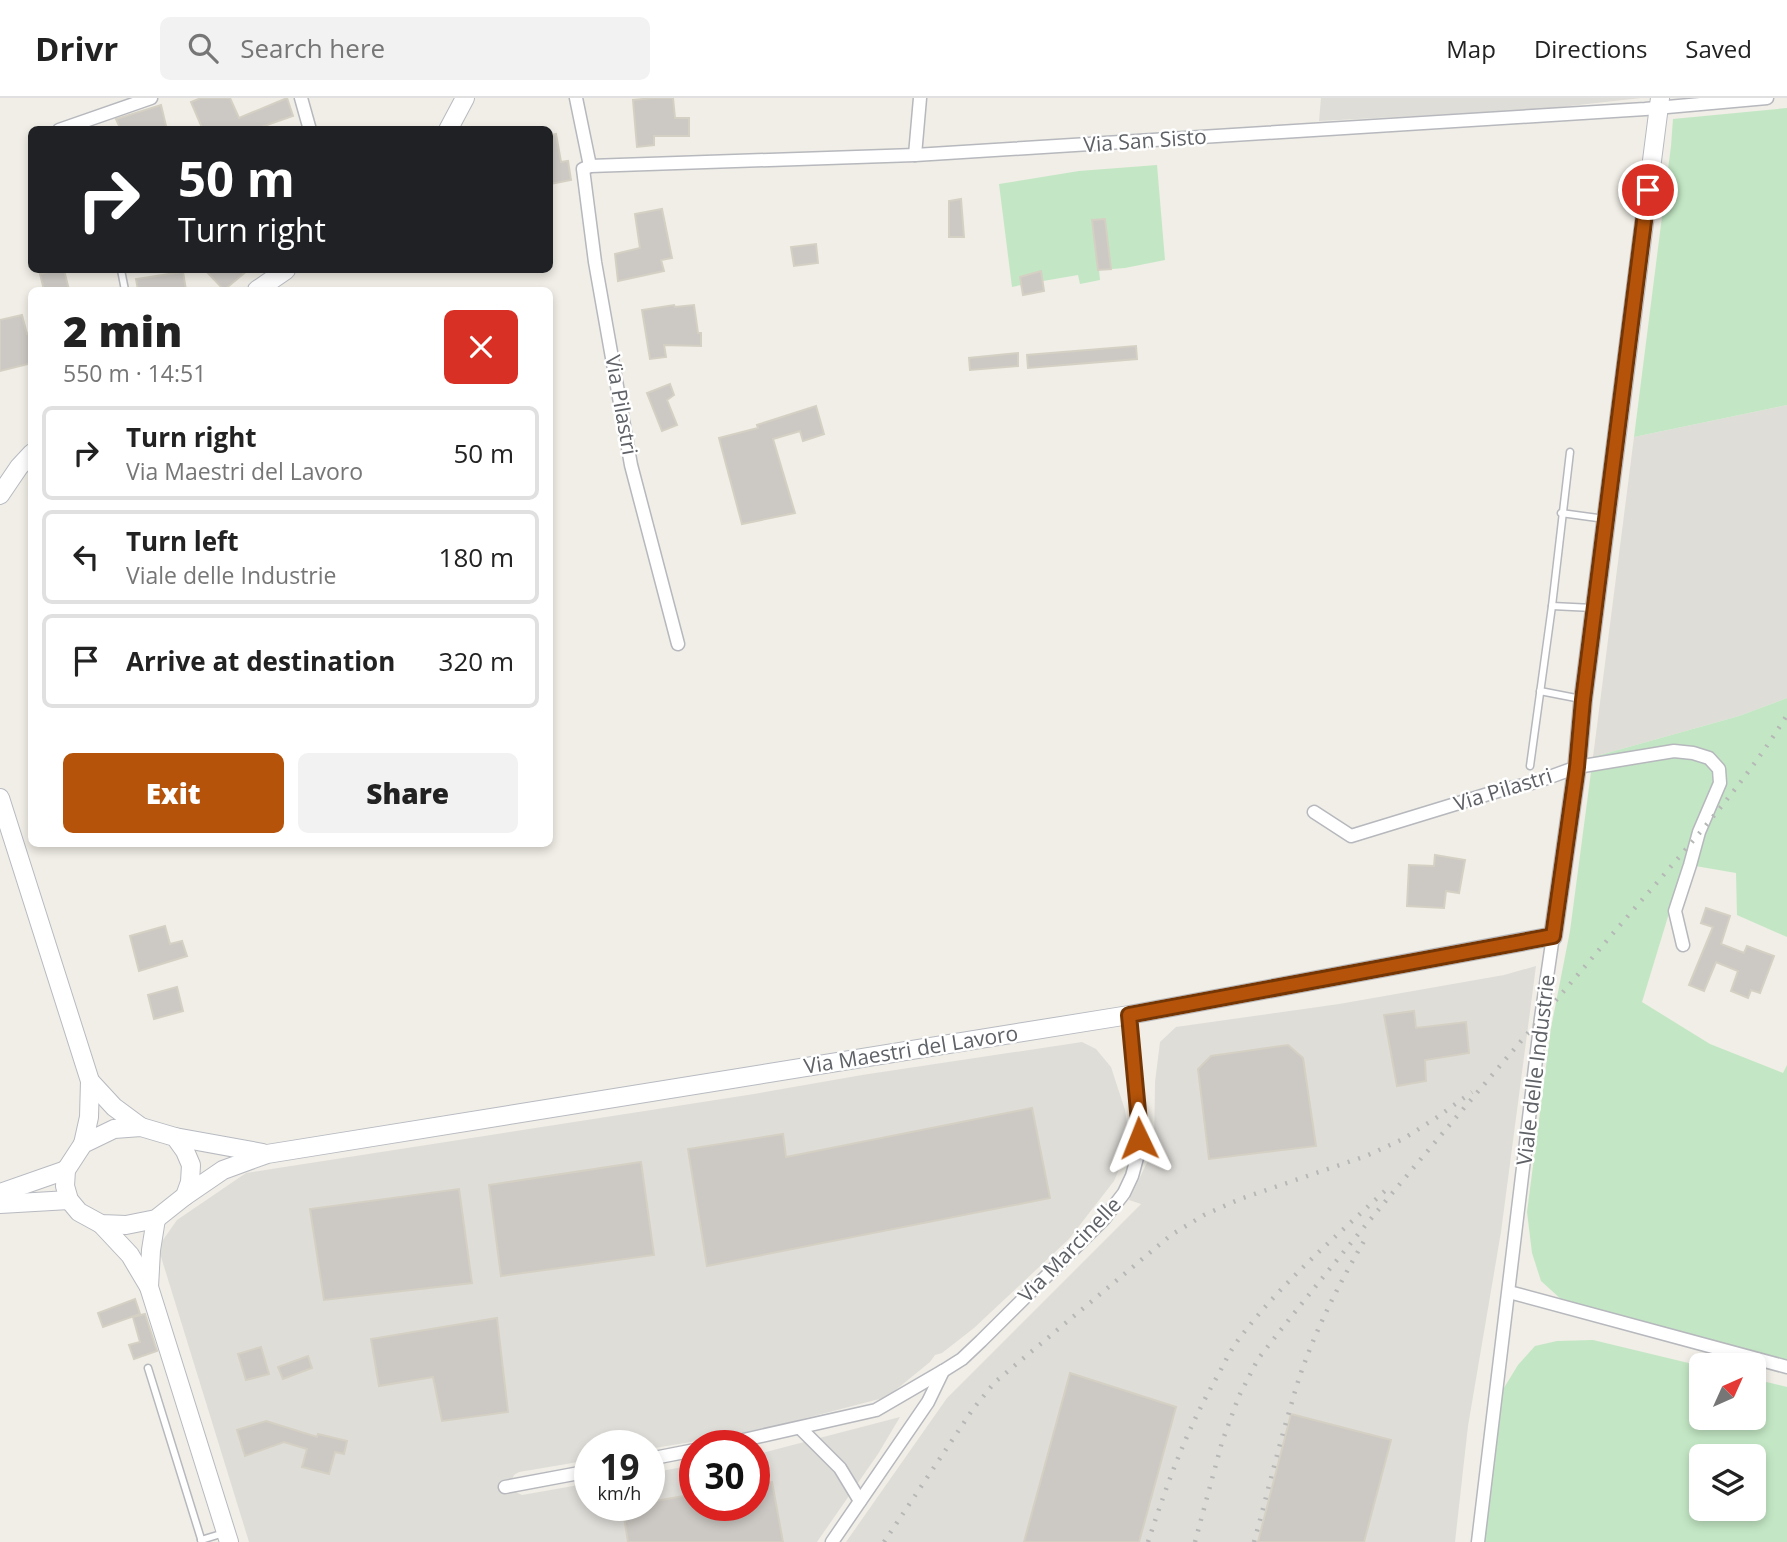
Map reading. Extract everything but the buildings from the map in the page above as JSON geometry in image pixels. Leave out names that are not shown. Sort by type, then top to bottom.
[{"type":"street","points":[[70,126],[151,98]]},
{"type":"street","points":[[301,98],[309,126]]},
{"type":"street","points":[[451,126],[465,98]]},
{"type":"street","points":[[576,98],[590,166]]},
{"type":"street","points":[[915,155],[920,98]]},
{"type":"street","name":"Via San Sisto","points":[[590,166],[915,155],[1660,103],[1767,98]]},
{"type":"street","name":"Viale delle Industrie","points":[[1478,1542],[1541,1018],[1577,767],[1583,700],[1660,103]]},
{"type":"street","name":"Via Pilastri","points":[[590,166],[583,169],[595,262],[631,465],[678,644]]},
{"type":"street","points":[[261,287],[282,273]]},
{"type":"street","points":[[0,495],[28,457]]},
{"type":"street","name":"Via Pilastri","points":[[1314,812],[1351,836],[1497,791],[1536,782],[1577,767],[1674,751],[1709,758],[1719,769],[1720,783],[1699,832],[1675,911],[1683,945]]},
{"type":"street","points":[[0,798],[90,1081],[89,1116],[83,1144],[66,1170],[65,1186],[69,1200],[79,1212],[101,1224],[130,1255],[149,1287],[228,1537]]},
{"type":"street","name":"Via Maestri del Lavoro","points":[[267,1154],[1129,1015],[1553,936]]},
{"type":"street","name":"Via Marcinelle","points":[[770,1435],[876,1410],[962,1359],[1104,1219],[1124,1194],[1138,1154],[1139,1122],[1129,1015]]},
{"type":"street","points":[[90,1081],[114,1107],[141,1127],[221,1147],[267,1154]]},
{"type":"street","points":[[83,1144],[114,1129],[141,1127]]},
{"type":"street","points":[[175,1137],[186,1151],[191,1165],[190,1182],[185,1196]]},
{"type":"street","points":[[101,1224],[126,1225],[156,1219],[223,1170],[267,1154]]},
{"type":"street","points":[[0,1193],[66,1170]]},
{"type":"street","points":[[0,1204],[69,1200]]},
{"type":"street","points":[[149,1287],[156,1219]]},
{"type":"street","points":[[1509,1292],[1787,1367]]},
{"type":"street","name":"Via Marcinelle","points":[[832,1542],[928,1402],[943,1371]]},
{"type":"street","points":[[800,1428],[840,1468],[860,1500]]},
{"type":"street","points":[[505,1487],[574,1474]]},
{"type":"lane","points":[[1530,766],[1570,453]]},
{"type":"lane","points":[[1562,513],[1606,519]]},
{"type":"lane","points":[[1552,606],[1595,608]]},
{"type":"lane","points":[[1540,691],[1583,700]]},
{"type":"lane","points":[[148,1368],[201,1541],[228,1537]]},
{"type":"shaded area","points":[[1321,98],[1641,98],[1533,110],[1319,121]]},
{"type":"shaded area","points":[[1787,405],[1787,698],[1739,716],[1593,757],[1634,437]]},
{"type":"shaded area","points":[[1536,966],[1501,1232],[1468,1426],[1455,1542],[846,1542],[947,1398],[1141,1204],[1129,1200],[1154,1148],[1155,1082],[1160,1042],[1176,1027],[1339,1004],[1504,975]]},
{"type":"shaded area","points":[[1082,1042],[1096,1049],[1111,1067],[1125,1110],[1130,1144],[1114,1181],[1069,1239],[974,1328],[942,1353],[935,1355],[887,1397],[760,1430],[679,1430],[679,1444],[665,1446],[665,1430],[574,1430],[574,1463],[519,1472],[511,1482],[514,1491],[522,1495],[574,1486],[574,1521],[665,1521],[665,1470],[679,1468],[679,1521],[770,1521],[770,1451],[900,1417],[878,1454],[817,1542],[249,1542],[158,1247],[177,1220],[246,1173]]},
{"type":"green space","points":[[1787,108],[1787,405],[1634,437],[1673,119]]},
{"type":"green space","points":[[1157,165],[1165,260],[1099,270],[1100,280],[1080,284],[1078,275],[1043,281],[1044,291],[1023,295],[1021,285],[1012,287],[999,184],[1079,171]]},
{"type":"green space","points":[[1787,698],[1787,937],[1737,915],[1736,873],[1684,864],[1642,1002],[1710,1044],[1783,1073],[1787,1065],[1787,1363],[1766,1358],[1766,1353],[1746,1353],[1594,1316],[1562,1300],[1541,1281],[1532,1253],[1527,1212],[1551,1028],[1570,931],[1593,757],[1739,716]]},
{"type":"green space","points":[[1593,1340],[1689,1363],[1689,1430],[1766,1430],[1766,1382],[1787,1387],[1787,1542],[1483,1542],[1502,1391],[1518,1365],[1535,1346],[1557,1341]]},
{"type":"railway","points":[[1195,1542],[1222,1442],[1239,1396],[1258,1359],[1426,1153],[1697,836],[1745,776],[1787,715]]},
{"type":"railway","points":[[884,1542],[973,1409],[995,1382],[1171,1235],[1204,1215],[1240,1199],[1366,1156],[1403,1139],[1472,1092]]},
{"type":"railway","points":[[1148,1542],[1187,1436],[1236,1343],[1290,1280],[1389,1187]]},
{"type":"railway","points":[[1254,1542],[1298,1381],[1332,1299],[1364,1241]]},
{"type":"route","points":[[1139,1138],[1129,1015],[1553,936],[1577,767],[1583,700],[1648,190]]}]
